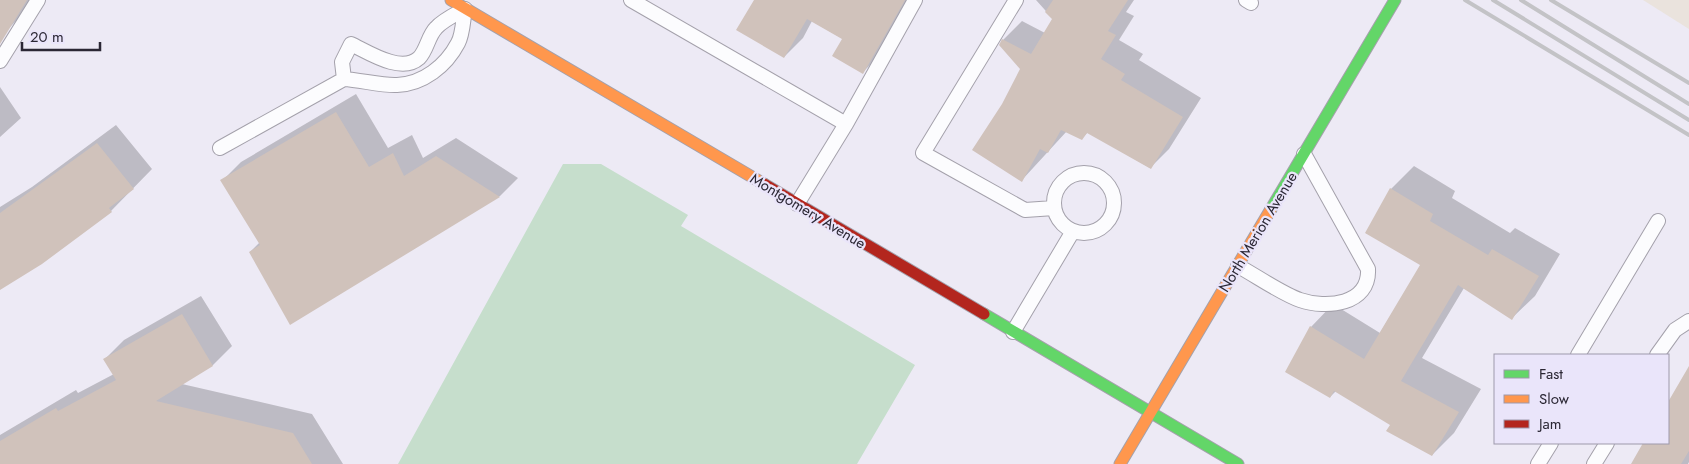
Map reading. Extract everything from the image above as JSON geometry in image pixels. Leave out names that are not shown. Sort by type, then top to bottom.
[{"type":"main road","name":"Montgomery Avenue","points":[[450,0],[1238,464]]},
{"type":"main road","name":"North Merion Avenue","points":[[1120,464],[1395,0]]},
{"type":"lane","points":[[0,61],[38,0]]},
{"type":"lane","points":[[632,0],[846,124]]},
{"type":"lane","points":[[797,204],[846,124],[915,0]]},
{"type":"lane","points":[[1016,0],[923,153],[1025,210],[1054,208]]},
{"type":"lane","points":[[344,79],[342,62],[351,44],[387,62],[401,63],[418,59],[428,46],[436,28],[465,9]]},
{"type":"lane","points":[[220,148],[344,79],[396,85],[421,81],[448,58],[459,42],[465,9]]},
{"type":"lane","points":[[1238,266],[1299,300],[1317,303],[1351,300],[1360,294],[1366,286],[1368,269],[1304,154]]},
{"type":"lane","points":[[1084,173],[1094,175],[1104,180],[1110,188],[1114,198],[1114,208],[1110,218],[1103,227],[1084,233],[1073,231],[1064,226],[1054,208],[1054,198],[1058,188],[1074,175],[1084,173]]},
{"type":"lane","points":[[1579,354],[1658,221]]},
{"type":"lane","points":[[1013,332],[1073,231]]},
{"type":"lane","points":[[1658,354],[1675,330],[1689,321]]},
{"type":"lane","points":[[1538,464],[1550,444]]},
{"type":"lane","points":[[1594,464],[1606,444]]},
{"type":"shaded area","points":[[1643,0],[1689,0],[1689,29]]},
{"type":"green space","points":[[563,164],[601,164],[688,215],[681,226],[915,365],[857,464],[398,464]]},
{"type":"building","points":[[0,0],[27,0],[0,44]]},
{"type":"building","points":[[754,0],[905,0],[863,74],[832,56],[842,39],[807,19],[784,58],[736,30]]},
{"type":"building","points":[[1053,0],[1128,0],[1108,31],[1116,35],[1101,59],[1125,74],[1121,80],[1183,117],[1151,169],[1087,133],[1082,140],[1061,130],[1048,153],[1040,149],[1022,182],[972,150],[1002,104],[1020,69],[999,45],[1002,39],[1031,54],[1052,19],[1045,12]]},
{"type":"building","points":[[336,112],[369,167],[393,153],[404,176],[436,156],[500,197],[290,325],[249,252],[260,245],[220,180]]},
{"type":"building","points":[[97,143],[134,189],[109,208],[112,212],[42,264],[0,290],[0,213]]},
{"type":"building","points":[[1390,188],[1433,214],[1430,221],[1488,255],[1492,249],[1539,276],[1512,320],[1458,285],[1401,381],[1459,412],[1432,456],[1386,431],[1390,425],[1334,391],[1330,398],[1285,372],[1310,326],[1364,359],[1420,265],[1365,233]]},
{"type":"building","points":[[182,314],[213,366],[156,401],[293,433],[312,464],[0,464],[0,441],[56,408],[58,411],[116,380],[103,359]]},
{"type":"building","points":[[1689,366],[1689,451],[1681,464],[1631,464],[1642,444],[1669,444],[1669,400]]},
{"type":"railway","points":[[1465,0],[1689,135]]},
{"type":"railway","points":[[1493,0],[1689,120]]},
{"type":"railway","points":[[1521,0],[1689,104]]},
{"type":"railway","points":[[1551,0],[1689,83]]},
{"type":"traffic: fast","points":[[1271,209],[1395,0]]},
{"type":"traffic: fast","points":[[984,314],[1238,464]]},
{"type":"traffic: slow","points":[[451,0],[764,184]]},
{"type":"traffic: slow","points":[[1120,464],[1271,209]]},
{"type":"traffic: jam","points":[[764,184],[984,314]]}]
